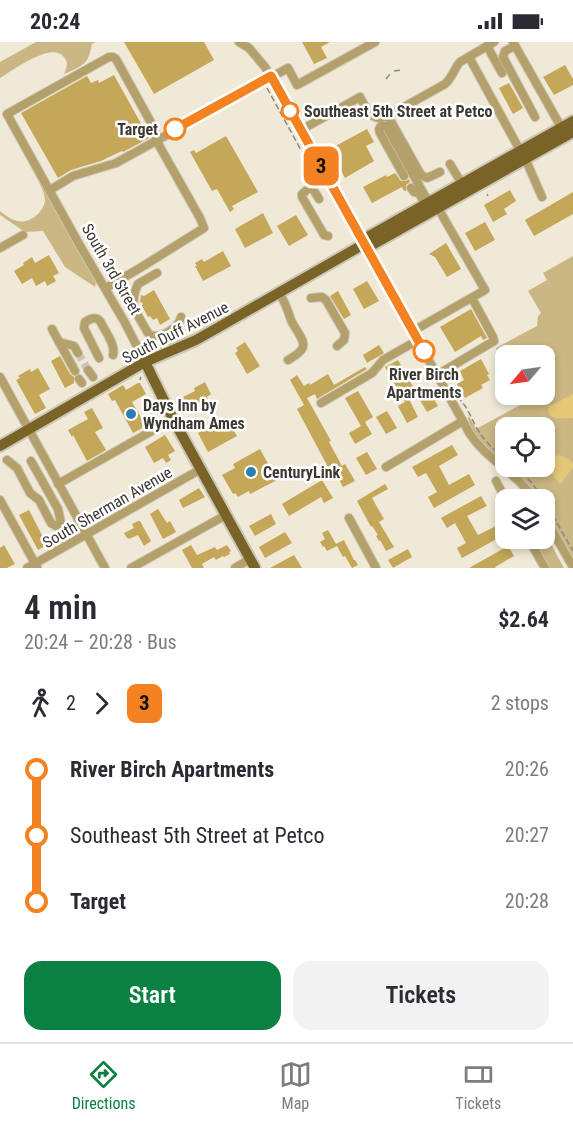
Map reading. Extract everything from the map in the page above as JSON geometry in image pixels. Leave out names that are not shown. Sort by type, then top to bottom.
[{"type":"main road","name":"South Duff Avenue","points":[[0,446],[146,363],[202,336],[364,244],[369,236],[522,155],[573,121]]},
{"type":"main road","name":"South Duff Avenue","points":[[431,205],[462,184],[573,132]]},
{"type":"main road","name":"South 3rd Street","points":[[146,363],[173,419],[253,564]]},
{"type":"street","points":[[239,42],[249,48],[271,76],[463,421],[480,447],[518,479],[526,489]]},
{"type":"street","points":[[50,190],[74,176],[116,163],[288,68],[297,85],[375,42]]},
{"type":"street","points":[[535,117],[503,57],[505,51],[514,44],[561,127]]},
{"type":"street","points":[[301,130],[360,98],[373,117],[380,119],[388,116],[445,84],[452,77],[459,63],[485,45],[502,73]]},
{"type":"street","name":"South 3rd Street","points":[[146,363],[7,114],[109,57],[113,57],[154,130],[156,140]]},
{"type":"street","points":[[469,57],[542,197]]},
{"type":"street","points":[[388,116],[421,175],[427,178],[440,172]]},
{"type":"street","points":[[404,176],[380,133],[381,126],[386,126],[425,196],[485,290],[413,331]]},
{"type":"street","points":[[106,288],[204,228],[156,140]]},
{"type":"street","points":[[450,164],[462,184]]},
{"type":"street","points":[[411,188],[431,205]]},
{"type":"street","points":[[320,199],[313,189],[308,189],[302,194],[324,235],[328,236]]},
{"type":"street","points":[[0,248],[23,235]]},
{"type":"street","points":[[157,273],[138,284],[132,302],[133,306],[150,336],[159,337],[178,325],[181,317]]},
{"type":"street","points":[[279,292],[288,307],[303,347],[288,360]]},
{"type":"street","points":[[311,298],[322,297],[327,300],[345,333],[344,340],[337,346]]},
{"type":"street","points":[[437,375],[494,341],[494,336],[472,298]]},
{"type":"street","points":[[99,358],[84,328],[86,322],[94,318],[100,321],[113,347],[115,352],[113,356]]},
{"type":"street","points":[[52,329],[79,378]]},
{"type":"street","points":[[321,403],[372,373],[383,360],[418,340]]},
{"type":"street","points":[[59,342],[74,346],[78,353]]},
{"type":"street","points":[[0,377],[4,393],[28,430],[105,568]]},
{"type":"street","points":[[58,484],[173,419]]},
{"type":"street","points":[[386,467],[463,421]]},
{"type":"street","points":[[7,460],[17,468],[30,493],[39,500],[54,526],[59,525],[61,523],[58,509],[31,460]]},
{"type":"street","name":"South Sherman Avenue","points":[[27,568],[36,566],[86,534],[201,469]]},
{"type":"street","points":[[496,481],[500,489]]},
{"type":"street","points":[[0,500],[36,566]]},
{"type":"street","points":[[131,568],[226,514]]},
{"type":"street","points":[[349,518],[376,568]]},
{"type":"street","points":[[555,535],[573,567]]},
{"type":"street","points":[[534,549],[545,568]]},
{"type":"street","points":[[235,568],[253,564]]},
{"type":"path","points":[[394,71],[403,70]]},
{"type":"path","points":[[386,79],[391,73]]},
{"type":"path","points":[[266,85],[313,172],[317,174]]},
{"type":"path","points":[[455,394],[464,403],[477,430],[495,449]]},
{"type":"path","points":[[526,477],[536,489]]},
{"type":"path","points":[[555,519],[573,551]]},
{"type":"shaded area","points":[[36,42],[96,42],[92,44],[84,64],[64,74],[67,65],[65,58],[50,52],[22,64],[0,78],[0,62]]},
{"type":"shaded area","points":[[40,180],[96,282],[95,287],[65,267],[43,231],[25,232],[0,215],[0,211],[17,221],[26,221],[39,213],[45,200]]},
{"type":"shaded area","points":[[573,256],[573,559],[555,526],[555,489],[532,489],[520,477],[555,477],[555,417],[498,417],[520,405],[555,405],[555,345],[502,345],[537,326],[538,316],[541,313],[528,291],[547,280],[543,273]]},
{"type":"shaded area","points":[[573,394],[573,418],[556,418],[550,415],[548,407]]},
{"type":"shaded area","points":[[469,416],[476,429],[495,419],[495,456],[473,432]]},
{"type":"shaded area","points":[[555,455],[565,457],[573,464],[560,485],[555,477]]},
{"type":"shaded area","points":[[539,549],[554,549],[564,568],[549,568]]},
{"type":"building","points":[[124,42],[204,42],[214,60],[154,94]]},
{"type":"building","points":[[302,42],[330,42],[321,47],[327,58],[314,64]]},
{"type":"building","points":[[565,65],[573,79],[573,85],[554,95],[543,77]]},
{"type":"building","name":"Target","points":[[114,75],[149,138],[123,152],[71,170],[58,178],[21,113],[87,76],[91,83],[98,80],[99,83]]},
{"type":"building","points":[[509,83],[523,108],[513,114],[499,88]]},
{"type":"building","points":[[367,129],[374,142],[366,146],[374,161],[345,178],[330,149]]},
{"type":"building","points":[[226,136],[258,192],[232,206],[234,209],[230,212],[217,189],[212,191],[190,152],[194,150],[196,153]]},
{"type":"building","points":[[395,173],[401,181],[409,179],[406,191],[402,187],[372,203],[363,187]]},
{"type":"building","points":[[510,190],[516,201],[504,209],[507,214],[493,222],[484,205]]},
{"type":"building","points":[[573,192],[573,214],[534,236],[525,220]]},
{"type":"building","points":[[263,213],[273,233],[245,248],[235,229]]},
{"type":"building","points":[[296,215],[308,235],[289,246],[277,226]]},
{"type":"building","points":[[485,222],[495,240],[475,251],[465,233]]},
{"type":"building","points":[[446,243],[461,269],[447,277],[435,257],[429,254]]},
{"type":"building","points":[[223,251],[231,266],[203,281],[195,263],[202,259],[204,262]]},
{"type":"building","points":[[49,255],[59,273],[53,276],[56,281],[47,286],[45,281],[36,286],[32,278],[22,284],[14,271],[32,257],[35,263]]},
{"type":"building","points":[[367,281],[379,301],[364,309],[353,289]]},
{"type":"building","points":[[154,290],[170,319],[160,325],[157,318],[153,320],[150,316],[148,317],[142,306],[143,303],[140,302],[141,295],[144,296]]},
{"type":"building","points":[[338,291],[351,315],[344,319],[330,296]]},
{"type":"building","points":[[471,309],[487,338],[483,340],[481,336],[455,352],[440,327]]},
{"type":"building","points":[[245,342],[260,366],[247,374],[235,353],[238,351],[236,348]]},
{"type":"building","points":[[379,345],[384,353],[367,363],[363,355]]},
{"type":"building","points":[[60,356],[74,377],[74,383],[65,388],[51,361]]},
{"type":"building","points":[[481,359],[490,380],[481,385],[483,388],[465,398],[457,384],[464,380],[460,371]]},
{"type":"building","points":[[398,360],[416,392],[408,397],[418,417],[407,423],[398,406],[405,402],[385,367]]},
{"type":"building","points":[[365,367],[367,369],[317,399],[315,394],[307,398],[342,466],[345,464],[355,481],[343,487],[331,465],[328,467],[297,409],[304,405],[290,380],[297,375],[304,386],[328,374],[334,385]]},
{"type":"building","points":[[38,368],[50,389],[39,395],[46,408],[35,414],[16,380],[20,378],[18,376],[30,369],[31,372]]},
{"type":"building","points":[[205,382],[211,394],[189,408],[183,397],[195,391],[194,388]]},
{"type":"building","name":"Days Inn by Wyndham Ames","points":[[138,383],[146,394],[132,402],[146,426],[133,433],[115,400],[112,401],[108,394],[123,385],[126,390]]},
{"type":"building","points":[[428,389],[438,406],[427,412],[417,395]]},
{"type":"building","points":[[358,391],[373,417],[365,422],[372,434],[355,444],[349,433],[361,426],[345,398]]},
{"type":"building","points":[[92,408],[103,428],[95,432],[106,450],[87,461],[68,430],[88,419],[84,412]]},
{"type":"building","points":[[387,411],[397,428],[386,434],[376,417]]},
{"type":"building","points":[[226,417],[237,436],[208,452],[198,433]]},
{"type":"building","points":[[165,435],[175,451],[168,455],[171,460],[166,463],[163,458],[154,463],[145,447]]},
{"type":"building","points":[[452,445],[458,455],[439,466],[449,485],[469,474],[475,485],[434,508],[428,497],[437,492],[426,473],[418,477],[412,467]]},
{"type":"building","name":"CenturyLink","points":[[260,449],[277,480],[250,494],[249,491],[238,497],[235,493],[233,494],[222,475],[235,468],[233,464]]},
{"type":"building","points":[[367,452],[377,469],[366,475],[356,458]]},
{"type":"building","points":[[322,480],[333,498],[324,503],[321,497],[289,516],[282,504]]},
{"type":"building","points":[[385,484],[388,489],[372,498],[384,519],[379,522],[394,547],[386,551],[357,501]]},
{"type":"building","points":[[199,488],[205,497],[183,508],[179,500]]},
{"type":"building","points":[[481,496],[487,506],[467,516],[478,535],[495,526],[495,540],[462,558],[457,548],[466,543],[455,523],[447,528],[441,518]]},
{"type":"building","points":[[158,509],[167,523],[170,521],[176,532],[163,539],[150,514]]},
{"type":"building","points":[[29,510],[47,545],[38,550],[19,515]]},
{"type":"building","points":[[271,514],[276,524],[255,536],[249,526]]},
{"type":"building","points":[[138,521],[151,541],[144,546],[138,535],[129,539],[124,533],[134,528],[132,524]]},
{"type":"building","points":[[328,530],[336,544],[344,540],[358,565],[352,568],[337,546],[327,551],[323,547],[320,542],[325,539],[322,533]]},
{"type":"building","points":[[285,532],[292,543],[265,558],[259,547]]},
{"type":"building","points":[[4,545],[15,564],[7,568],[0,568],[0,548]]},
{"type":"building","points":[[191,545],[197,555],[215,547],[217,550],[227,545],[231,551],[224,557],[216,560],[214,557],[202,564],[204,568],[192,568],[182,550]]},
{"type":"building","points":[[408,549],[412,557],[393,568],[388,560]]},
{"type":"building","points":[[503,549],[510,549],[514,556],[496,568],[469,568]]},
{"type":"building","points":[[294,555],[302,568],[270,568]]},
{"type":"tunnel","points":[[78,353],[88,370]]},
{"type":"bus line","name":"3","points":[[175,129],[271,76],[424,351]]},
{"type":"place","name":"Southeast 5th Street at Petco","points":[[290,111]]},
{"type":"place","name":"Target","points":[[175,129]]},
{"type":"place","name":"River Birch Apartments","points":[[424,351]]},
{"type":"place","name":"Days Inn by Wyndham Ames","points":[[131,414]]},
{"type":"place","name":"CenturyLink","points":[[251,472]]}]
